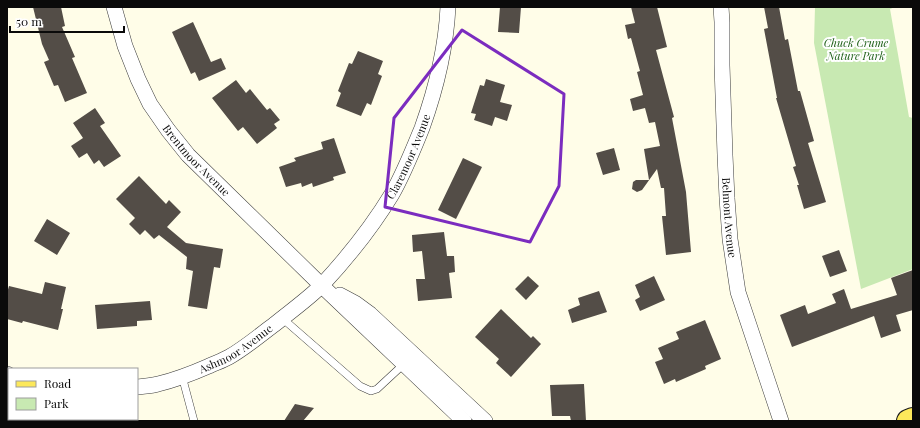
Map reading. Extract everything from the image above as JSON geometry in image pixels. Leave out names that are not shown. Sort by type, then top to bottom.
[{"type":"main road","points":[[908,421],[913,419]]},
{"type":"street","name":"Brentmoor Avenue","points":[[114,7],[125,46],[150,104],[188,155],[321,285],[485,421]]},
{"type":"street","name":"Claremoor Avenue","points":[[321,285],[364,235],[392,193],[405,168],[417,140],[437,80],[448,7]]},
{"type":"street","name":"Belmont Avenue","points":[[721,7],[725,155],[730,239],[738,292],[781,421]]},
{"type":"street","name":"Ashmoor Avenue","points":[[138,387],[158,384],[228,357],[297,307],[321,285]]},
{"type":"street","name":"Brentmoor Avenue","points":[[409,359],[464,421]]},
{"type":"lane","points":[[282,318],[360,386],[370,391],[377,389],[409,359]]},
{"type":"lane","points":[[182,376],[194,421]]},
{"type":"highlighted area","points":[[462,30],[564,94],[559,186],[530,242],[385,207],[394,118]]},
{"type":"green space","name":"Chuck Crume Nature Park","points":[[815,7],[895,7],[890,9],[909,117],[913,118],[913,269],[861,289],[814,43]]},
{"type":"building","points":[[33,7],[61,7],[65,26],[62,27],[75,57],[72,58],[87,93],[65,102],[58,85],[54,86],[44,62],[49,60],[42,44]]},
{"type":"building","points":[[500,7],[521,7],[519,33],[498,32]]},
{"type":"building","points":[[631,7],[657,7],[667,47],[656,50],[674,117],[672,118],[686,192],[691,252],[666,255],[662,216],[666,216],[664,188],[661,188],[657,169],[642,190],[637,192],[632,189],[633,182],[636,180],[649,180],[644,149],[660,146],[655,122],[649,123],[645,108],[633,111],[630,99],[643,95],[637,72],[640,71],[631,38],[628,39],[625,25],[635,23]]},
{"type":"building","points":[[764,7],[779,7],[785,40],[788,39],[798,91],[800,91],[814,141],[808,143],[826,202],[804,209],[797,185],[799,185],[793,167],[796,166],[776,98],[764,29],[768,28]]},
{"type":"building","points":[[193,22],[211,62],[221,58],[226,69],[199,81],[195,72],[191,74],[172,32]]},
{"type":"building","points":[[358,51],[383,61],[378,74],[382,76],[371,105],[367,103],[361,116],[336,106],[341,93],[338,91],[349,63],[352,64]]},
{"type":"building","points":[[486,79],[505,85],[500,102],[512,105],[507,121],[495,117],[492,126],[474,120],[476,114],[471,113],[480,85],[484,86]]},
{"type":"building","points":[[236,80],[246,93],[250,89],[267,110],[270,108],[280,120],[274,124],[277,128],[257,144],[243,127],[238,131],[212,98]]},
{"type":"building","points":[[95,108],[105,123],[100,126],[121,156],[104,167],[99,160],[94,164],[87,153],[79,158],[71,146],[83,138],[73,123]]},
{"type":"building","points":[[334,138],[346,173],[333,177],[334,180],[313,187],[312,183],[302,187],[301,183],[286,187],[279,167],[296,161],[294,158],[323,149],[321,142]]},
{"type":"building","points":[[614,148],[620,170],[603,175],[596,153]]},
{"type":"building","points":[[463,158],[482,167],[456,219],[438,210]]},
{"type":"building","points":[[139,176],[166,204],[169,200],[181,212],[167,227],[186,243],[223,249],[220,268],[214,267],[207,309],[188,306],[193,271],[186,269],[187,257],[159,235],[154,239],[145,230],[140,235],[129,224],[135,218],[116,199]]},
{"type":"building","points":[[47,219],[70,233],[57,255],[34,241]]},
{"type":"building","points":[[444,232],[447,256],[454,256],[455,272],[449,273],[452,298],[418,301],[416,279],[425,279],[422,251],[413,252],[412,235]]},
{"type":"building","points":[[839,250],[847,271],[830,277],[822,256]]},
{"type":"building","points":[[913,270],[913,310],[896,315],[901,331],[881,338],[874,316],[792,347],[780,315],[805,305],[808,314],[836,303],[832,294],[844,289],[851,309],[897,295],[891,278]]},
{"type":"building","points":[[528,276],[539,286],[526,300],[515,289]]},
{"type":"building","points":[[654,276],[665,300],[640,311],[635,300],[640,297],[635,285]]},
{"type":"building","points":[[45,282],[66,287],[58,330],[23,321],[22,323],[7,319],[7,293],[9,286],[42,294]]},
{"type":"building","points":[[599,291],[607,312],[572,323],[568,310],[580,305],[578,298]]},
{"type":"building","points":[[150,301],[152,320],[137,321],[137,326],[97,329],[95,305]]},
{"type":"building","points":[[501,309],[531,338],[533,336],[541,344],[511,377],[496,363],[499,359],[475,337]]},
{"type":"building","points":[[705,320],[721,359],[705,366],[706,369],[676,382],[675,379],[664,384],[655,362],[663,359],[658,348],[679,339],[676,332]]},
{"type":"building","points":[[584,384],[586,421],[571,421],[570,416],[552,416],[550,385]]},
{"type":"building","points":[[295,404],[314,408],[303,421],[284,421]]}]
